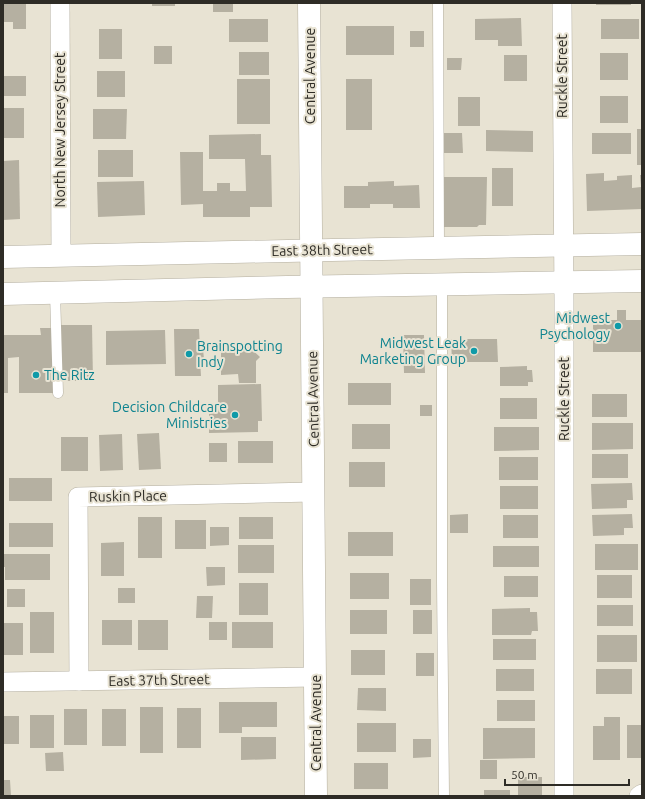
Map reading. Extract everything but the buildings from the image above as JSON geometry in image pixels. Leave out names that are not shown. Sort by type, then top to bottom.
[{"type":"main road","name":"Central Avenue","points":[[309,3],[316,796]]},
{"type":"main road","name":"East 38th Street","points":[[3,257],[642,244]]},
{"type":"main road","points":[[3,294],[642,281]]},
{"type":"street","name":"North New Jersey Street","points":[[60,3],[61,256]]},
{"type":"street","name":"Ruckle Street","points":[[562,3],[564,246],[564,796]]},
{"type":"street","name":"Ruskin Place","points":[[79,681],[78,497],[314,492]]},
{"type":"street","name":"East 37th Street","points":[[3,682],[316,677]]},
{"type":"lane","points":[[438,3],[439,248]]},
{"type":"lane","points":[[442,285],[444,796]]},
{"type":"lane","points":[[55,293],[58,393]]},
{"type":"place","name":"Midwest Psychology","points":[[618,326]]},
{"type":"place","name":"Midwest Leak Marketing Group","points":[[474,351]]},
{"type":"place","name":"Brainspotting Indy","points":[[189,354]]},
{"type":"place","name":"The Ritz","points":[[36,375]]},
{"type":"place","name":"Decision Childcare Ministries","points":[[235,415]]}]
